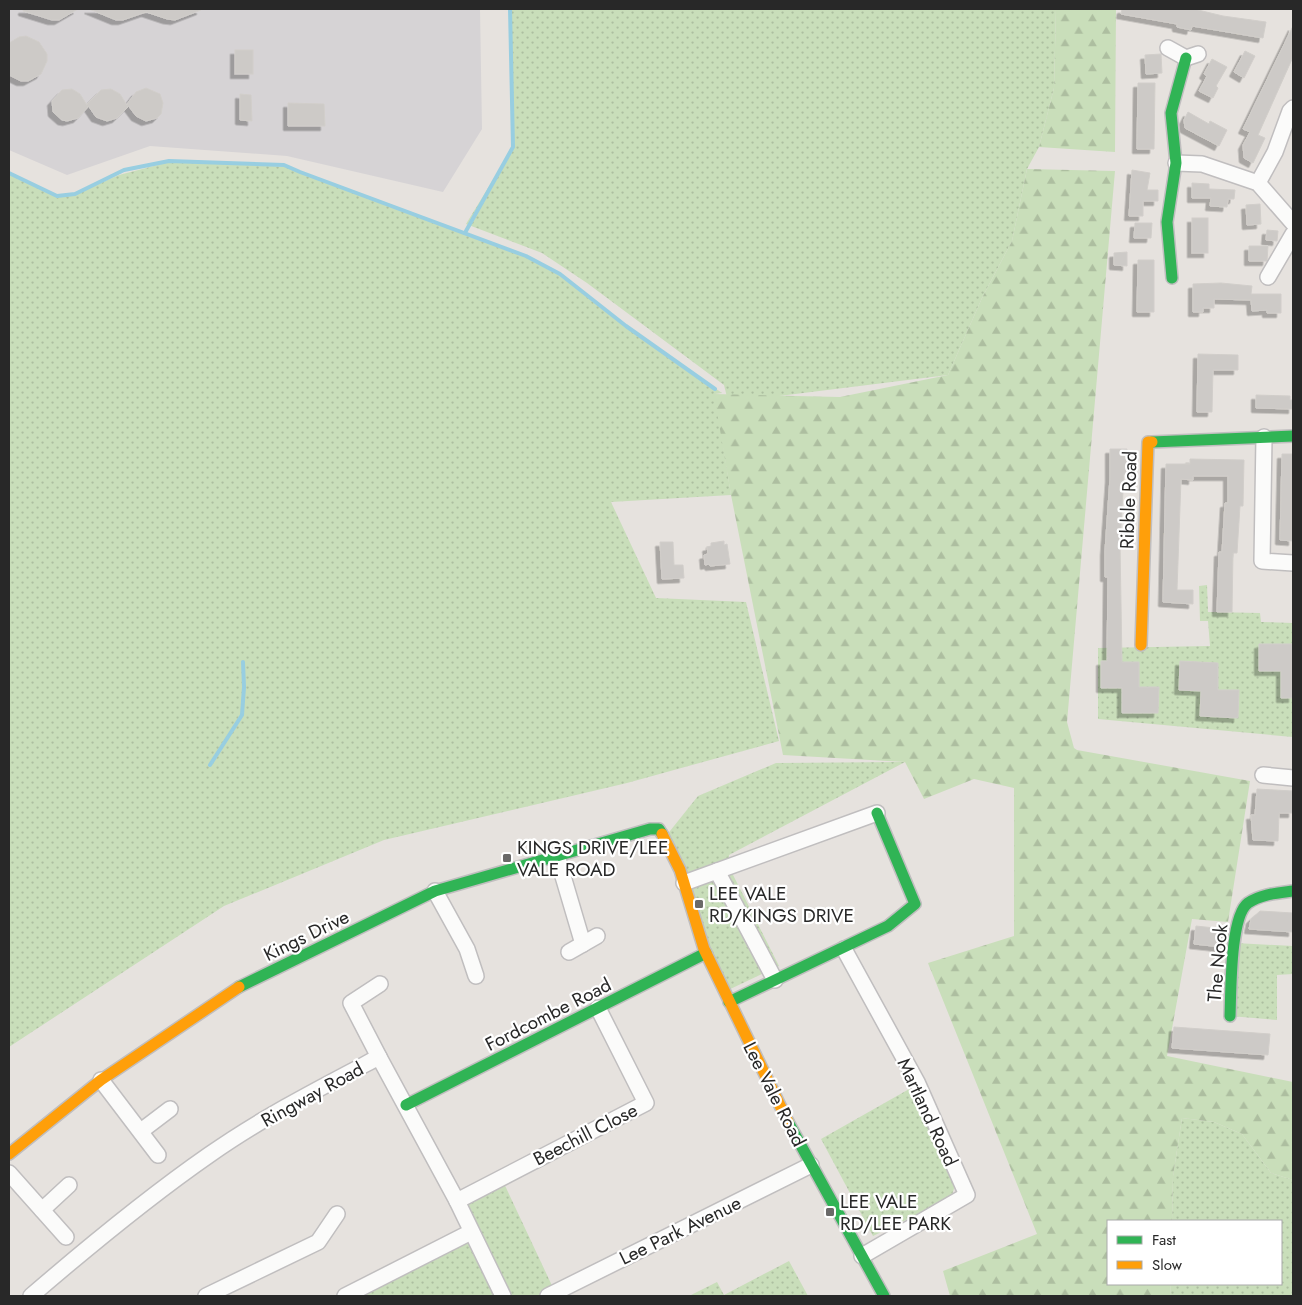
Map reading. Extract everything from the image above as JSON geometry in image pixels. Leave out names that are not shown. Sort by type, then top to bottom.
[{"type":"street","points":[[1168,48],[1192,56],[1171,113],[1176,163],[1168,222],[1172,278]]},
{"type":"street","points":[[1258,183],[1275,152],[1290,111],[1293,108]]},
{"type":"street","points":[[1176,163],[1202,164],[1258,183],[1293,223]]},
{"type":"street","points":[[1268,278],[1293,234]]},
{"type":"street","name":"Ribble Road","points":[[1141,645],[1148,442],[1293,436]]},
{"type":"street","points":[[1264,437],[1262,561],[1293,563]]},
{"type":"street","points":[[1263,775],[1293,778]]},
{"type":"street","points":[[684,883],[877,813],[915,904],[888,926],[844,949],[729,1002]]},
{"type":"street","name":"Kings Drive","points":[[9,1154],[101,1080],[240,987],[435,891],[650,829],[659,829]]},
{"type":"street","name":"Lee Vale Road","points":[[659,829],[666,836],[684,883],[706,953],[729,1002],[811,1165],[884,1296]]},
{"type":"street","points":[[557,856],[583,944]]},
{"type":"street","points":[[717,872],[775,980]]},
{"type":"street","points":[[435,891],[467,949],[476,976]]},
{"type":"street","name":"The Nook","points":[[1230,1016],[1232,963],[1239,914],[1248,903],[1268,894],[1293,891]]},
{"type":"street","points":[[569,952],[597,936]]},
{"type":"street","name":"Martland Road","points":[[844,949],[916,1082],[967,1196],[862,1256]]},
{"type":"street","name":"Fordcombe Road","points":[[406,1105],[706,953]]},
{"type":"street","points":[[379,1057],[351,1003],[380,984]]},
{"type":"street","name":"Beechill Close","points":[[457,1201],[646,1104],[598,1008]]},
{"type":"street","name":"Ringway Road","points":[[32,1296],[136,1210],[210,1154],[298,1100],[379,1057],[457,1201],[503,1296]]},
{"type":"street","points":[[101,1080],[158,1155]]},
{"type":"street","points":[[141,1131],[170,1108]]},
{"type":"street","name":"Lee Park Avenue","points":[[548,1296],[811,1165]]},
{"type":"street","points":[[9,1173],[66,1237]]},
{"type":"street","points":[[42,1210],[69,1185]]},
{"type":"street","points":[[206,1296],[318,1242],[337,1214]]},
{"type":"street","points":[[345,1296],[471,1232]]},
{"type":"shaded area","points":[[9,9],[480,9],[482,129],[443,192],[287,156],[150,146],[67,175],[9,150]]},
{"type":"green space","points":[[510,9],[1056,9],[1054,88],[1039,147],[1027,169],[1012,241],[982,298],[948,375],[771,397],[727,397],[724,385],[587,283],[542,253],[466,224],[513,147]]},
{"type":"green space","points":[[1056,9],[1116,9],[1115,152],[1039,147],[1054,88]]},
{"type":"green space","points":[[177,160],[289,167],[526,256],[560,274],[626,326],[722,393],[715,394],[731,495],[611,502],[656,598],[746,602],[779,741],[627,783],[384,840],[224,906],[9,1047],[9,173],[59,196],[80,192],[119,175]]},
{"type":"green space","points":[[1027,169],[1115,171],[1067,722],[1074,748],[1250,781],[1228,922],[1192,919],[1167,1056],[1293,1082],[1293,1180],[1271,1173],[1242,1134],[1214,1122],[1182,1118],[1173,1176],[1172,1220],[1107,1220],[1107,1285],[1171,1285],[1170,1296],[950,1296],[943,1271],[1037,1234],[928,963],[1014,936],[1014,788],[974,779],[924,799],[905,762],[783,755],[731,495],[714,394],[840,397],[948,375],[982,298],[1012,241]]},
{"type":"green space","points":[[1207,585],[1208,612],[1260,613],[1261,622],[1293,623],[1293,737],[1098,719],[1098,648],[1210,646],[1208,621],[1200,621],[1199,586]]},
{"type":"green space","points":[[905,762],[729,855],[729,867],[779,966],[724,992],[666,836],[698,796],[776,763]]},
{"type":"green space","points":[[1235,943],[1293,946],[1293,974],[1277,975],[1277,1020],[1230,1016]]},
{"type":"green space","points":[[911,1088],[956,1182],[951,1198],[873,1236],[821,1139]]},
{"type":"green space","points":[[1182,1118],[1214,1122],[1242,1134],[1271,1173],[1293,1180],[1293,1296],[1170,1296],[1171,1285],[1282,1285],[1282,1220],[1172,1220],[1173,1176]]},
{"type":"green space","points":[[501,1177],[555,1292],[548,1296],[345,1296],[471,1232],[457,1201]]},
{"type":"green space","points":[[789,1261],[808,1296],[689,1296],[717,1282],[724,1295]]},
{"type":"building","points":[[23,9],[78,9],[59,20],[52,20],[23,11]]},
{"type":"building","points":[[89,9],[201,10],[175,20],[146,12],[123,20],[116,20]]},
{"type":"building","points":[[1122,9],[1194,9],[1223,16],[1266,22],[1263,38],[1192,26],[1191,30],[1177,27],[1177,24],[1121,14]]},
{"type":"building","points":[[1293,26],[1293,57],[1258,135],[1265,138],[1253,163],[1244,158],[1243,145],[1250,132],[1243,129]]},
{"type":"building","points":[[26,36],[39,42],[47,54],[47,61],[41,74],[28,81],[21,81],[9,75],[9,43],[19,37]]},
{"type":"building","points":[[235,50],[253,50],[253,74],[235,74]]},
{"type":"building","points":[[1245,51],[1255,56],[1244,78],[1234,72]]},
{"type":"building","points":[[1161,54],[1162,73],[1146,74],[1145,55]]},
{"type":"building","points":[[1212,59],[1227,67],[1216,86],[1218,88],[1213,98],[1199,91],[1207,76],[1204,74]]},
{"type":"building","points":[[1138,83],[1155,83],[1154,149],[1137,149]]},
{"type":"building","points":[[146,88],[160,94],[163,103],[161,114],[157,118],[146,121],[136,116],[127,104],[136,92]]},
{"type":"building","points":[[72,89],[80,94],[88,107],[78,118],[67,121],[62,120],[53,112],[52,101],[62,90]]},
{"type":"building","points":[[111,89],[120,94],[128,107],[117,118],[107,121],[96,117],[87,104],[101,90]]},
{"type":"building","points":[[240,94],[251,95],[252,121],[240,120]]},
{"type":"building","points":[[288,103],[324,104],[325,126],[288,126]]},
{"type":"building","points":[[1188,112],[1209,124],[1210,121],[1227,130],[1219,146],[1185,128],[1184,120]]},
{"type":"building","points":[[1132,170],[1150,173],[1147,190],[1158,190],[1158,201],[1143,201],[1143,216],[1129,216]]},
{"type":"building","points":[[1192,183],[1209,184],[1209,189],[1235,190],[1234,199],[1228,199],[1227,207],[1210,206],[1211,198],[1192,198]]},
{"type":"building","points":[[1260,204],[1261,224],[1247,225],[1246,205]]},
{"type":"building","points":[[1192,218],[1208,218],[1208,253],[1192,253]]},
{"type":"building","points":[[1135,223],[1152,223],[1151,238],[1134,238]]},
{"type":"building","points":[[1267,230],[1278,231],[1277,241],[1266,240]]},
{"type":"building","points":[[1249,246],[1268,246],[1267,261],[1249,261]]},
{"type":"building","points":[[1127,252],[1127,266],[1114,265],[1114,253]]},
{"type":"building","points":[[1138,260],[1154,260],[1154,312],[1137,312]]},
{"type":"building","points":[[1221,283],[1252,286],[1251,294],[1281,294],[1281,313],[1267,313],[1267,310],[1252,311],[1251,300],[1214,299],[1214,308],[1203,308],[1203,312],[1193,312],[1193,284]]},
{"type":"building","points":[[1198,354],[1238,355],[1238,370],[1213,370],[1212,412],[1197,412]]},
{"type":"building","points":[[1256,395],[1290,396],[1290,400],[1293,400],[1293,409],[1256,408]]},
{"type":"building","points":[[1110,449],[1127,449],[1127,474],[1124,474],[1120,544],[1122,662],[1139,662],[1139,687],[1159,687],[1158,713],[1122,713],[1122,688],[1101,688],[1101,661],[1107,661],[1108,577],[1105,577],[1105,551]]},
{"type":"building","points":[[1282,454],[1293,454],[1293,541],[1280,540]]},
{"type":"building","points":[[1190,459],[1244,460],[1243,506],[1240,506],[1237,553],[1233,553],[1232,612],[1217,612],[1219,552],[1222,552],[1225,503],[1228,503],[1228,476],[1193,476],[1193,480],[1181,479],[1177,590],[1193,590],[1193,604],[1163,602],[1166,464],[1190,464]]},
{"type":"building","points":[[724,541],[724,545],[727,544],[730,564],[705,565],[704,555],[708,554],[707,547],[711,546],[711,543]]},
{"type":"building","points":[[660,542],[673,542],[674,565],[683,565],[684,578],[662,579]]},
{"type":"building","points":[[1259,644],[1293,644],[1293,698],[1281,698],[1281,671],[1259,671]]},
{"type":"building","points":[[1180,661],[1218,663],[1218,690],[1239,690],[1238,718],[1200,716],[1201,691],[1179,690]]},
{"type":"building","points":[[1257,789],[1293,791],[1293,813],[1279,813],[1278,841],[1253,840],[1251,815],[1255,815]]},
{"type":"building","points":[[1260,911],[1293,913],[1293,932],[1249,929],[1251,919]]},
{"type":"building","points":[[1196,926],[1224,929],[1222,947],[1194,944]]},
{"type":"building","points":[[1174,1027],[1270,1034],[1268,1055],[1172,1048]]},
{"type":"waterway","points":[[466,231],[513,147],[510,9]]},
{"type":"waterway","points":[[9,173],[57,196],[75,194],[124,170],[169,161],[284,165],[526,256],[560,274],[626,326],[715,389]]},
{"type":"waterway","points":[[210,765],[242,715],[243,662]]},
{"type":"traffic: fast","points":[[1172,278],[1167,222],[1176,163],[1171,113],[1186,58]]},
{"type":"traffic: fast","points":[[1152,442],[1293,436]]},
{"type":"traffic: fast","points":[[729,1002],[888,926],[915,904],[877,813]]},
{"type":"traffic: fast","points":[[239,987],[435,891],[650,829],[659,829],[662,834]]},
{"type":"traffic: fast","points":[[1230,1016],[1231,974],[1235,938],[1242,911],[1248,903],[1258,898],[1270,894],[1293,891]]},
{"type":"traffic: fast","points":[[406,1105],[706,953]]},
{"type":"traffic: fast","points":[[788,1122],[884,1296]]},
{"type":"traffic: slow","points":[[1141,645],[1148,442],[1152,442]]},
{"type":"traffic: slow","points":[[662,834],[680,870],[704,949],[788,1122]]},
{"type":"traffic: slow","points":[[9,1154],[101,1080],[239,987]]},
{"type":"place","name":"KINGS DRIVE/LEE VALE ROAD","points":[[507,858]]},
{"type":"place","name":"LEE VALE RD/KINGS DRIVE","points":[[699,904]]},
{"type":"place","name":"LEE VALE RD/LEE PARK","points":[[830,1212]]}]
